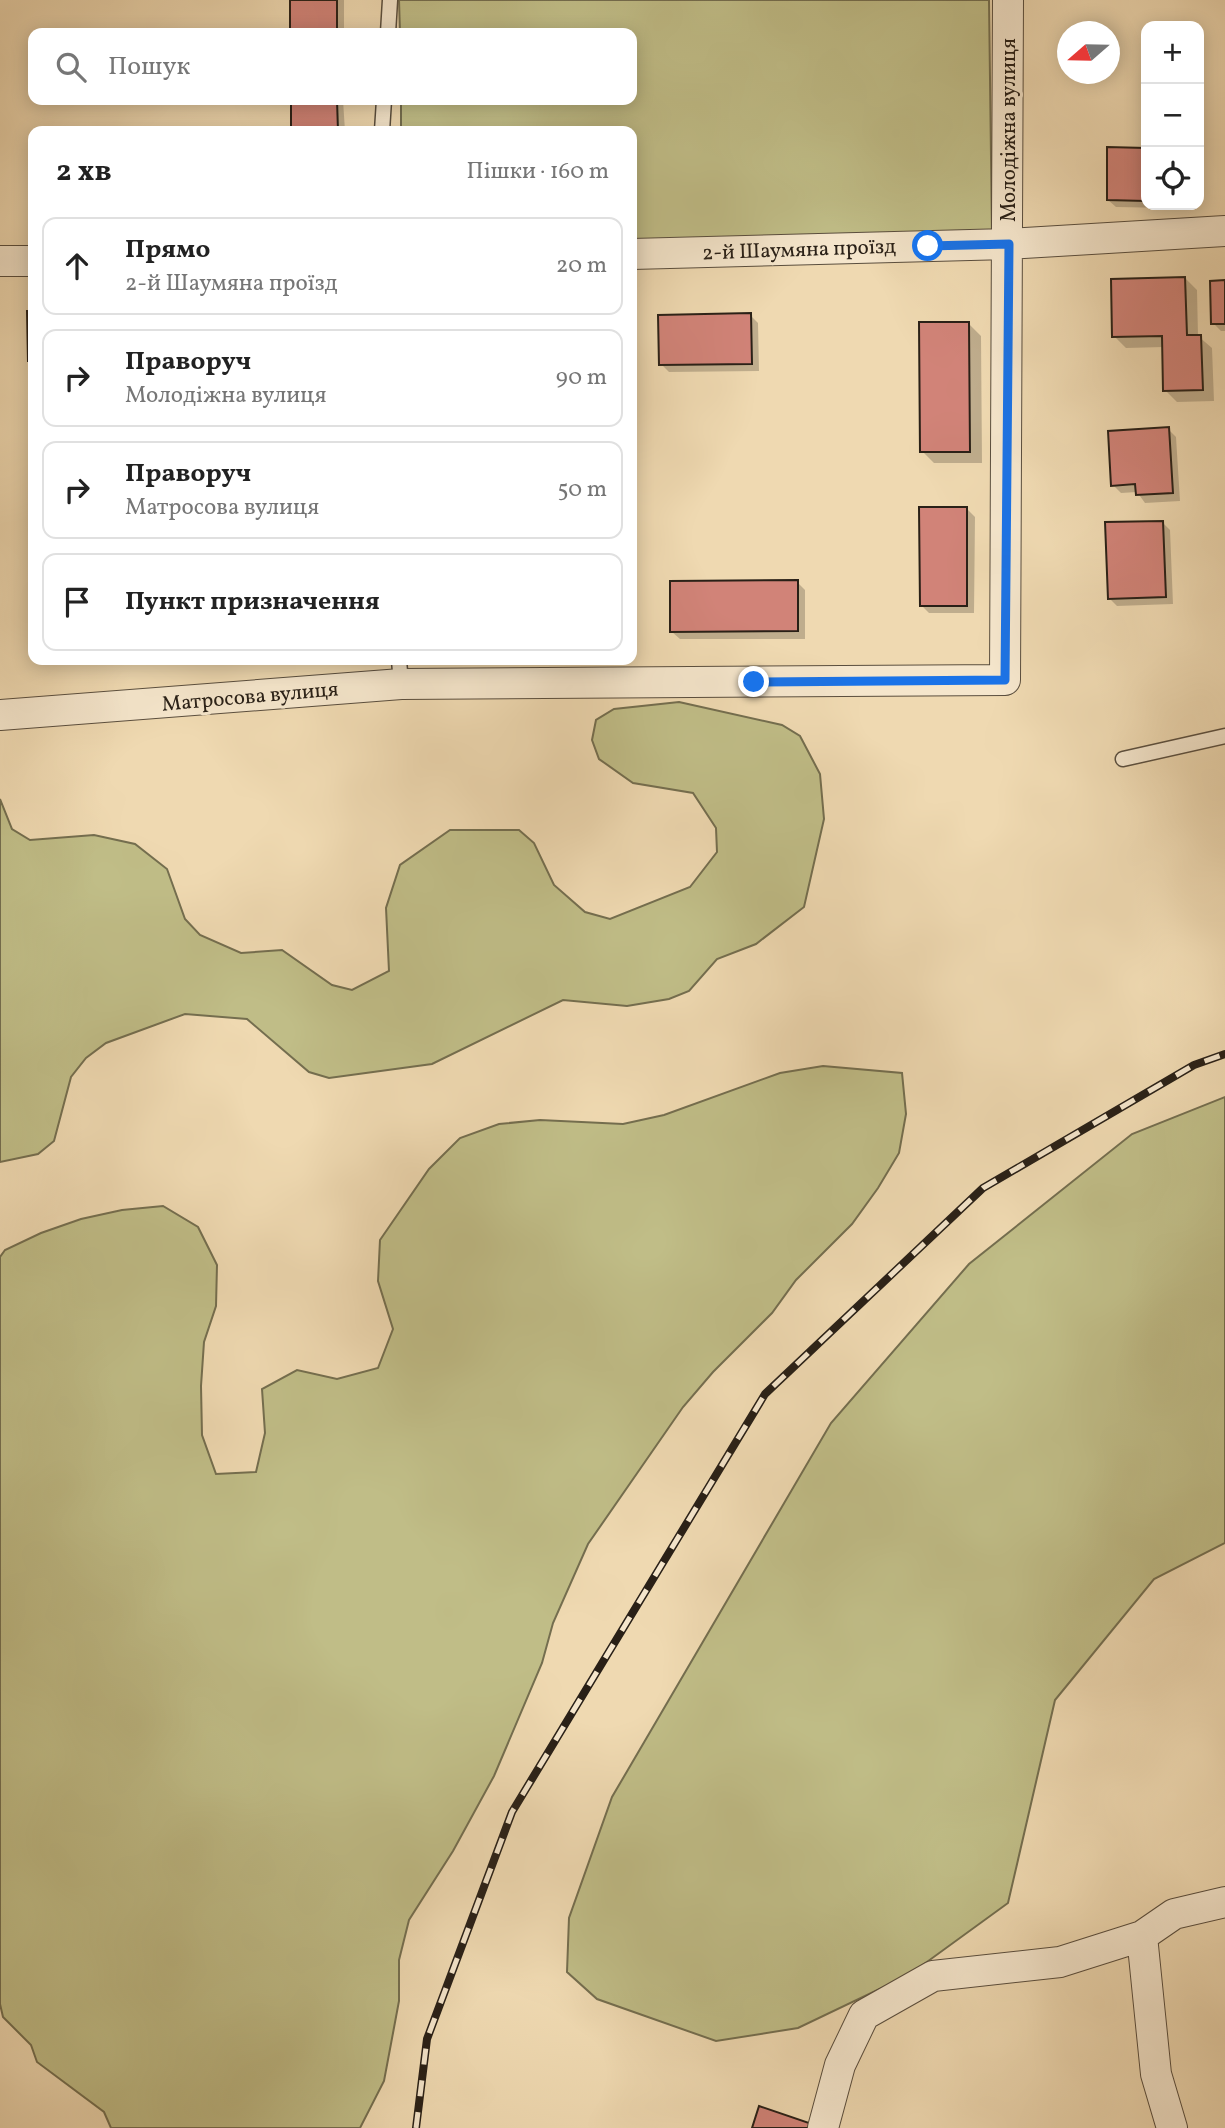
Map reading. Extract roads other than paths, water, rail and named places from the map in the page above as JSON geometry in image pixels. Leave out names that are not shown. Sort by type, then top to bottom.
[{"type":"street","name":"Молодіжна вулиця","points":[[1005,680],[1008,0]]},
{"type":"street","name":"2-й Шаумяна проїзд","points":[[637,254],[1009,244],[1225,231]]},
{"type":"street","points":[[0,261],[28,261]]},
{"type":"street","name":"Матросова вулиця","points":[[0,715],[400,672],[1005,680]]},
{"type":"street","points":[[823,2128],[840,2065],[864,2015],[933,1976],[1060,1962],[1142,1936],[1174,1914],[1225,1902]]},
{"type":"street","points":[[1142,1936],[1156,2074],[1172,2128]]},
{"type":"lane","points":[[388,28],[390,0]]},
{"type":"lane","points":[[382,126],[384,105]]},
{"type":"lane","points":[[1123,759],[1225,736]]},
{"type":"railway","points":[[416,2128],[427,2039],[512,1812],[765,1394],[983,1188],[1194,1065],[1225,1054]]}]
